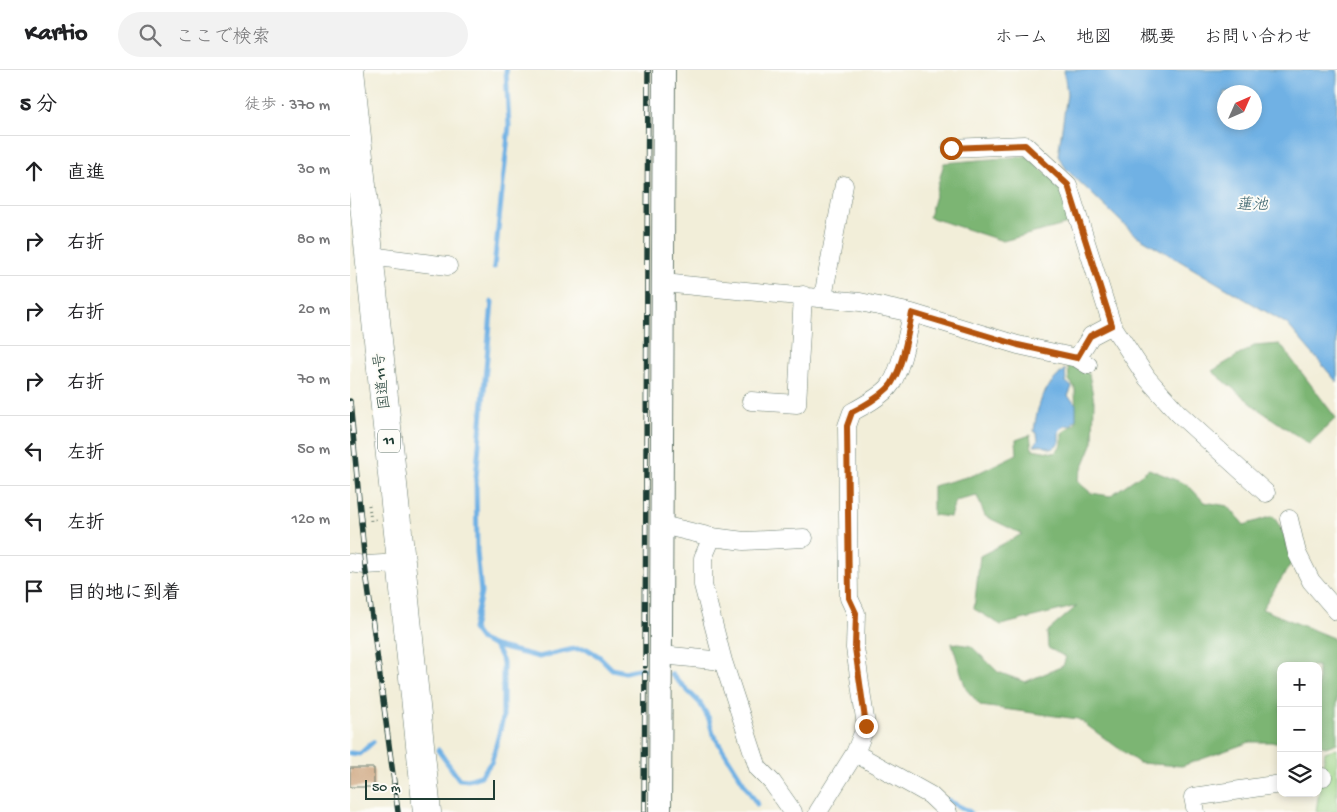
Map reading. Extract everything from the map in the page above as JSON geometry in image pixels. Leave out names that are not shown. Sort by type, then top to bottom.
[{"type":"highway","name":"国道11号","points":[[350,70],[427,812]]},
{"type":"street","points":[[660,812],[664,70]]},
{"type":"street","points":[[951,148],[1025,145],[1068,185],[1112,325],[1147,378],[1178,413],[1266,493]]},
{"type":"street","points":[[823,297],[844,185]]},
{"type":"street","points":[[370,256],[448,266]]},
{"type":"street","points":[[663,283],[860,302],[912,313],[1018,345],[1083,362],[1090,336],[1112,325]]},
{"type":"street","points":[[751,401],[797,404],[803,295]]},
{"type":"street","points":[[818,812],[855,753],[866,726],[855,648],[856,613],[849,598],[847,426],[852,412],[876,398],[890,386],[900,363],[912,313]]},
{"type":"street","points":[[1289,519],[1297,553],[1311,582],[1337,611]]},
{"type":"street","points":[[662,525],[712,537],[744,541],[804,538]]},
{"type":"street","points":[[712,537],[703,558],[703,585],[723,662],[758,768],[772,782],[792,812]]},
{"type":"street","points":[[350,563],[365,565],[402,563]]},
{"type":"street","points":[[661,655],[723,662]]},
{"type":"street","points":[[855,753],[930,795],[948,812]]},
{"type":"street","points":[[1196,812],[1193,797],[1277,785]]},
{"type":"green space","points":[[1027,156],[1060,185],[1072,223],[1003,241],[929,217],[944,163]]},
{"type":"green space","points":[[1280,344],[1336,418],[1309,444],[1258,409],[1212,371],[1254,346]]},
{"type":"green space","points":[[1068,364],[1089,374],[1094,401],[1093,442],[1077,481],[1091,493],[1110,496],[1149,469],[1188,485],[1204,502],[1228,506],[1244,525],[1273,516],[1283,531],[1292,562],[1262,609],[1333,638],[1337,648],[1337,743],[1326,747],[1322,746],[1322,662],[1277,662],[1277,742],[1250,742],[1182,766],[1139,763],[1078,719],[981,706],[966,689],[952,643],[971,646],[998,672],[1025,682],[1063,666],[1066,657],[1048,648],[1047,632],[1077,606],[1001,625],[974,609],[980,556],[1022,534],[985,516],[977,496],[955,501],[950,517],[933,515],[933,486],[974,475],[1017,454],[1016,440],[1030,435],[1032,449],[1055,453],[1062,444],[1062,433],[1076,423],[1075,388],[1069,380]]},
{"type":"green space","points":[[1337,748],[1337,812],[1316,812],[1318,797],[1322,797],[1322,772],[1325,752]]},
{"type":"water","name":"蓮池","points":[[1064,70],[1337,70],[1337,382],[1287,324],[1134,234],[1067,170],[1058,156],[1067,94]]},
{"type":"water","points":[[1065,369],[1066,382],[1072,387],[1068,396],[1076,404],[1076,419],[1071,425],[1064,426],[1059,431],[1059,443],[1052,449],[1040,445],[1034,446],[1038,440],[1037,433],[1034,431],[1040,403],[1051,383]]},
{"type":"building","points":[[350,768],[374,768],[374,787],[350,787]]},
{"type":"waterway","points":[[494,267],[509,126],[506,70]]},
{"type":"waterway","points":[[438,750],[459,779],[468,780],[481,776],[492,761],[503,718],[503,662],[495,646],[481,640],[473,629],[481,593],[477,552],[476,478],[492,302]]},
{"type":"waterway","points":[[495,646],[539,657],[574,649],[587,649],[600,657],[612,669],[625,672],[638,669],[652,670]]},
{"type":"waterway","points":[[671,674],[700,703],[709,719],[713,734],[757,804]]},
{"type":"waterway","points":[[350,753],[360,754],[373,742]]},
{"type":"waterway","points":[[947,800],[970,812]]},
{"type":"railway","points":[[645,666],[648,70]]},
{"type":"railway","points":[[350,401],[365,565],[398,812]]},
{"type":"railway","points":[[644,812],[645,673]]},
{"type":"route","points":[[866,726],[855,648],[856,613],[849,598],[847,426],[852,412],[876,398],[890,386],[900,363],[912,313],[1018,345],[1077,358],[1090,336],[1112,325],[1068,185],[1025,145],[951,148]]}]
